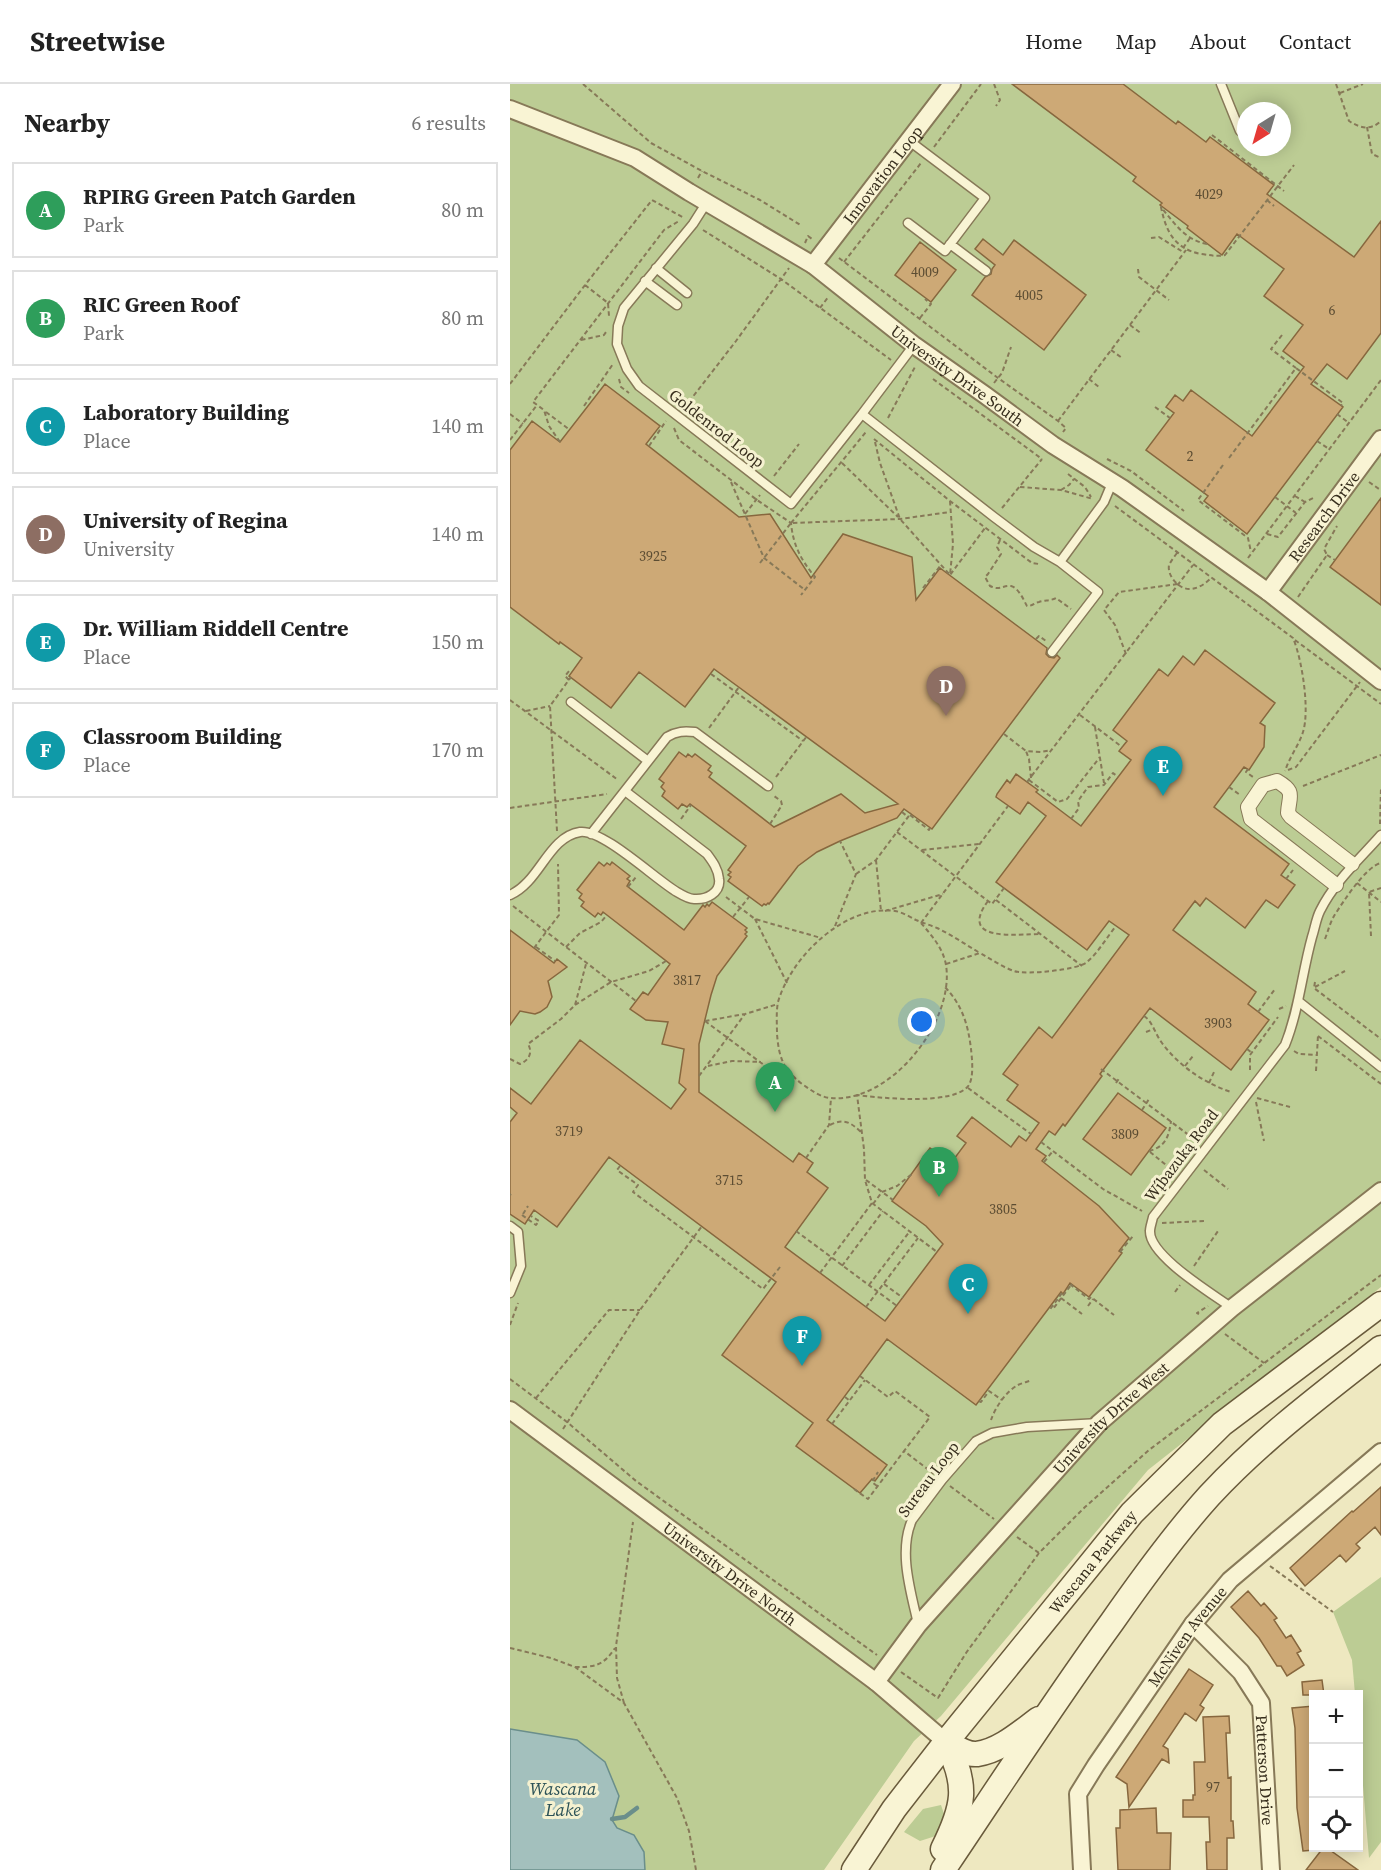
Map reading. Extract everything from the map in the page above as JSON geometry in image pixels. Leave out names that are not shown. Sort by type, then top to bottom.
[{"type":"main road","name":"Wascana Parkway","points":[[854,1870],[894,1809],[946,1742],[1132,1513],[1222,1424],[1381,1304]]},
{"type":"main road","points":[[943,1870],[1085,1659],[1162,1552],[1209,1496],[1250,1456],[1289,1420],[1381,1348]]},
{"type":"main road","points":[[946,1742],[960,1751],[976,1754],[1002,1745],[1049,1712]]},
{"type":"main road","points":[[933,1870],[960,1812],[961,1786],[958,1769],[946,1742]]},
{"type":"street","name":"Innovation Loop","points":[[813,265],[952,84]]},
{"type":"street","name":"University Drive South","points":[[510,109],[635,158],[798,255],[813,265],[918,355],[985,395],[1053,445],[1294,602],[1381,681]]},
{"type":"street","name":"Research Drive","points":[[1272,586],[1381,440]]},
{"type":"street","points":[[1336,885],[1251,819],[1250,802],[1263,785],[1281,776],[1290,792],[1288,813],[1291,817],[1353,864]]},
{"type":"street","name":"University Drive West","points":[[876,1682],[918,1625],[1099,1423],[1232,1308],[1381,1191]]},
{"type":"street","name":"University Drive North","points":[[510,1410],[876,1682],[946,1742]]},
{"type":"street","name":"McNiven Avenue","points":[[1082,1870],[1078,1794],[1193,1624],[1230,1580],[1381,1452]]},
{"type":"street","name":"Patterson Drive","points":[[1193,1624],[1241,1672],[1261,1703],[1271,1870]]},
{"type":"lane","points":[[1221,84],[1237,124]]},
{"type":"lane","points":[[908,223],[945,251],[985,198],[909,140]]},
{"type":"lane","name":"Goldenrod Loop","points":[[707,201],[693,224],[624,308],[618,326],[617,344],[627,369],[639,386],[791,504],[901,362],[918,355]]},
{"type":"lane","points":[[950,244],[986,271]]},
{"type":"lane","points":[[656,268],[687,293]]},
{"type":"lane","points":[[645,281],[677,305]]},
{"type":"lane","points":[[862,414],[1034,547],[1060,562],[1098,592],[1052,652]]},
{"type":"lane","points":[[1060,562],[1104,502],[1112,483]]},
{"type":"lane","points":[[571,702],[648,761]]},
{"type":"lane","points":[[591,834],[667,737],[676,732],[684,730],[695,732],[768,786]]},
{"type":"lane","points":[[512,895],[527,884],[557,844],[570,834],[584,832],[601,837],[677,892],[693,899],[710,897],[717,890],[720,882],[717,868],[707,854],[626,789]]},
{"type":"lane","name":"Wį́bazuką Road","points":[[1232,1308],[1164,1258],[1153,1245],[1149,1232],[1153,1217],[1285,1045],[1293,1024],[1306,958],[1319,913],[1336,885],[1380,836]]},
{"type":"lane","points":[[1298,1001],[1381,1066]]},
{"type":"lane","points":[[510,1293],[521,1266],[518,1232],[514,1223]]},
{"type":"lane","name":"Sureau Loop","points":[[918,1625],[910,1583],[906,1542],[908,1531],[912,1520],[942,1480],[976,1441],[992,1433],[1027,1427],[1099,1423]]},
{"type":"path","points":[[583,84],[651,143],[760,200],[802,226]]},
{"type":"path","points":[[844,262],[981,84]]},
{"type":"path","points":[[994,84],[1000,100],[996,106]]},
{"type":"path","points":[[1336,84],[1348,121],[1360,128],[1375,126],[1381,121]]},
{"type":"path","points":[[1340,93],[1363,84]]},
{"type":"path","points":[[1367,127],[1372,154],[1381,158]]},
{"type":"path","points":[[1212,135],[1284,191]]},
{"type":"path","points":[[1151,238],[1159,237],[1184,250],[1218,257],[1225,255],[1294,165]]},
{"type":"path","points":[[510,384],[652,200],[684,218]]},
{"type":"path","points":[[1267,200],[1274,206]]},
{"type":"path","points":[[1184,250],[1167,231],[1161,207],[1179,229],[1190,238],[1207,243]]},
{"type":"path","points":[[684,211],[684,218]]},
{"type":"path","points":[[570,430],[533,402],[664,230],[684,218]]},
{"type":"path","points":[[693,224],[781,279],[890,359],[901,362],[918,355]]},
{"type":"path","points":[[649,446],[673,412],[688,403],[781,279],[808,236],[1058,421],[1066,428],[1060,435]]},
{"type":"path","points":[[1058,421],[1156,290],[1190,238]]},
{"type":"path","points":[[1138,269],[1139,277],[1169,300]]},
{"type":"path","points":[[585,285],[608,303],[609,318]]},
{"type":"path","points":[[920,318],[931,304],[925,299]]},
{"type":"path","points":[[1130,325],[1142,334]]},
{"type":"path","points":[[580,341],[604,335],[608,329],[610,337]]},
{"type":"path","points":[[900,519],[880,463],[875,441],[918,355],[940,334]]},
{"type":"path","points":[[1282,334],[1271,349],[1343,403],[1341,406]]},
{"type":"path","points":[[985,395],[1002,373],[1011,346]]},
{"type":"path","points":[[1112,350],[1122,358]]},
{"type":"path","points":[[584,406],[615,361],[617,370]]},
{"type":"path","points":[[1229,458],[1296,368]]},
{"type":"path","points":[[619,379],[621,387],[630,394]]},
{"type":"path","points":[[933,379],[1042,459]]},
{"type":"path","points":[[1089,380],[1100,388]]},
{"type":"path","points":[[1305,600],[1294,602],[1272,586],[1247,559],[1381,380]]},
{"type":"path","points":[[510,440],[537,405]]},
{"type":"path","points":[[1155,407],[1170,418]]},
{"type":"path","points":[[544,410],[549,426],[560,442]]},
{"type":"path","points":[[510,414],[523,424]]},
{"type":"path","points":[[1337,414],[1349,423]]},
{"type":"path","points":[[666,422],[674,428],[679,440],[791,523],[900,519],[951,512]]},
{"type":"path","points":[[760,563],[865,431],[1000,539],[1032,563],[1041,564]]},
{"type":"path","points":[[1317,441],[1329,449]]},
{"type":"path","points":[[831,454],[900,519],[950,575]]},
{"type":"path","points":[[1104,458],[1131,471],[1187,514]]},
{"type":"path","points":[[1223,465],[1198,500],[1248,538],[1251,553]]},
{"type":"path","points":[[1067,473],[1086,487],[1092,498]]},
{"type":"path","points":[[730,479],[764,558],[805,590]]},
{"type":"path","points":[[1369,481],[1380,488]]},
{"type":"path","points":[[1020,487],[1060,490],[1114,505],[1381,704]]},
{"type":"path","points":[[1295,495],[1305,502]]},
{"type":"path","points":[[1275,497],[1296,513]]},
{"type":"path","points":[[1266,533],[1278,537],[1305,502],[1315,497]]},
{"type":"path","points":[[791,523],[797,551],[815,578],[801,595]]},
{"type":"path","points":[[1335,560],[1327,555],[1324,549],[1338,525]]},
{"type":"path","points":[[1000,539],[998,547],[1001,554],[985,577],[990,586],[999,589],[1013,587],[1023,598],[1026,606],[1030,607],[1058,598],[1075,613]]},
{"type":"path","points":[[1177,553],[1170,562],[1169,572],[1179,584],[1190,589],[1201,586],[1211,579]]},
{"type":"path","points":[[1294,602],[1327,555]]},
{"type":"path","points":[[922,588],[940,565]]},
{"type":"path","points":[[1029,780],[1193,565]]},
{"type":"path","points":[[1104,610],[1119,592],[1179,584]]},
{"type":"path","points":[[1091,601],[1104,610],[1115,625],[1126,654]]},
{"type":"path","points":[[1281,776],[1302,734],[1305,717],[1301,664],[1293,638]]},
{"type":"path","points":[[711,674],[803,741]]},
{"type":"path","points":[[555,961],[534,947],[559,915],[550,706],[570,677]]},
{"type":"path","points":[[1281,776],[1296,767],[1357,686]]},
{"type":"path","points":[[702,738],[739,687]]},
{"type":"path","points":[[510,700],[626,789]]},
{"type":"path","points":[[525,711],[550,706]]},
{"type":"path","points":[[1080,715],[1122,747]]},
{"type":"path","points":[[1095,727],[1104,785]]},
{"type":"path","points":[[1004,734],[1026,751],[1029,759],[1029,780]]},
{"type":"path","points":[[776,777],[807,736]]},
{"type":"path","points":[[1026,751],[1053,750]]},
{"type":"path","points":[[1290,792],[1381,756]]},
{"type":"path","points":[[1029,780],[1058,802],[1067,799],[1100,757]]},
{"type":"path","points":[[1071,819],[1079,808],[1078,801],[1088,787],[1104,785],[1113,773],[1118,777]]},
{"type":"path","points":[[768,786],[769,792],[781,801],[782,805],[770,824]]},
{"type":"path","points":[[1380,836],[1381,788]]},
{"type":"path","points":[[510,808],[626,789]]},
{"type":"path","points":[[674,829],[691,805]]},
{"type":"path","points":[[921,923],[1008,806]]},
{"type":"path","points":[[902,812],[910,815],[929,830],[930,828]]},
{"type":"path","points":[[835,927],[856,874],[876,860],[910,815]]},
{"type":"path","points":[[897,832],[992,904],[1004,888]]},
{"type":"path","points":[[840,841],[856,874]]},
{"type":"path","points":[[920,850],[979,844]]},
{"type":"path","points":[[876,860],[881,912]]},
{"type":"path","points":[[1325,939],[1333,918],[1357,884],[1374,864],[1381,863]]},
{"type":"path","points":[[1371,936],[1369,892],[1381,888]]},
{"type":"path","points":[[717,890],[755,919],[821,938]]},
{"type":"path","points":[[881,912],[943,894]]},
{"type":"path","points":[[512,895],[513,907],[636,1001]]},
{"type":"path","points":[[733,917],[749,897]]},
{"type":"path","points":[[996,899],[1082,966]]},
{"type":"path","points":[[988,901],[979,917],[980,924],[985,930],[992,934],[1041,934]]},
{"type":"path","points":[[510,910],[513,907]]},
{"type":"path","points":[[792,1077],[781,1061],[778,1044],[778,1004],[787,983],[802,959],[821,938],[852,918],[871,912],[896,911],[937,928],[1014,971],[1023,973],[1082,966],[1089,961],[1116,926]]},
{"type":"path","points":[[566,947],[580,933],[601,922],[607,915]]},
{"type":"path","points":[[755,919],[787,983]]},
{"type":"path","points":[[778,1004],[744,1014],[705,1021],[772,1071],[792,1077],[818,1094],[831,1098],[844,1098],[857,1095],[884,1082],[901,1070],[924,1042],[935,1023],[944,995],[945,964],[936,940],[921,923]]},
{"type":"path","points":[[945,964],[980,953]]},
{"type":"path","points":[[510,1059],[520,1064],[527,1060],[530,1055],[528,1044],[561,1019],[575,1005],[611,982],[649,971],[666,962]]},
{"type":"path","points":[[575,1005],[586,964]]},
{"type":"path","points":[[1315,979],[1314,988],[1381,1039]]},
{"type":"path","points":[[857,1095],[915,1099],[940,1098],[968,1087],[971,1080],[969,1032],[962,1010],[955,997],[945,987]]},
{"type":"path","points":[[1258,1011],[1275,989]]},
{"type":"path","points":[[699,1076],[744,1014]]},
{"type":"path","points":[[1144,1016],[1150,1020],[1166,1048],[1185,1066],[1209,1083],[1232,1092]]},
{"type":"path","points":[[1253,1086],[1250,1055],[1278,1017]]},
{"type":"path","points":[[1316,1071],[1318,1018]]},
{"type":"path","points":[[1146,1032],[1154,1029]]},
{"type":"path","points":[[1318,1036],[1381,1084]]},
{"type":"path","points":[[1247,1049],[1252,1053]]},
{"type":"path","points":[[1185,1066],[1193,1056]]},
{"type":"path","points":[[706,1066],[732,1061],[761,1062]]},
{"type":"path","points":[[1101,1069],[1148,1101],[1194,1139]]},
{"type":"path","points":[[1209,1083],[1214,1072]]},
{"type":"path","points":[[968,1087],[1031,1134]]},
{"type":"path","points":[[857,1095],[866,1180],[873,1203],[937,1252]]},
{"type":"path","points":[[806,1158],[829,1125],[831,1098]]},
{"type":"path","points":[[1264,1141],[1255,1098],[1290,1107]]},
{"type":"path","points":[[1142,1110],[1148,1101]]},
{"type":"path","points":[[829,1125],[845,1121],[861,1132]]},
{"type":"path","points":[[1171,1121],[1168,1138],[1163,1145],[1149,1151],[1172,1168]]},
{"type":"path","points":[[1041,1142],[1103,1189],[1153,1217],[1161,1224],[1204,1221]]},
{"type":"path","points":[[1044,1162],[1053,1151]]},
{"type":"path","points":[[1194,1163],[1228,1189]]},
{"type":"path","points":[[620,1166],[617,1170],[638,1185],[633,1192],[763,1289],[780,1267]]},
{"type":"path","points":[[820,1273],[882,1192],[897,1186],[912,1174]]},
{"type":"path","points":[[866,1180],[893,1200]]},
{"type":"path","points":[[514,1223],[528,1206]]},
{"type":"path","points":[[842,1266],[883,1211]]},
{"type":"path","points":[[522,1215],[536,1225],[539,1221],[531,1216]]},
{"type":"path","points":[[554,1444],[640,1310],[702,1226]]},
{"type":"path","points":[[796,1231],[897,1306]]},
{"type":"path","points":[[1175,1292],[1218,1231]]},
{"type":"path","points":[[869,1286],[910,1232]]},
{"type":"path","points":[[1120,1252],[1133,1236]]},
{"type":"path","points":[[866,1307],[918,1238]]},
{"type":"path","points":[[510,1379],[567,1422],[636,1481],[938,1698],[966,1653],[1039,1553],[1085,1507],[1149,1450],[1381,1275]]},
{"type":"path","points":[[884,1284],[903,1298]]},
{"type":"path","points":[[1062,1293],[1051,1308],[1053,1309],[1071,1284],[1114,1315]]},
{"type":"path","points":[[1060,1298],[1082,1314]]},
{"type":"path","points":[[1088,1306],[1093,1299]]},
{"type":"path","points":[[536,1398],[609,1310],[640,1310]]},
{"type":"path","points":[[1197,1313],[1264,1363]]},
{"type":"path","points":[[854,1488],[868,1499],[930,1417],[895,1391],[888,1397],[860,1376]]},
{"type":"path","points":[[832,1424],[865,1380]]},
{"type":"path","points":[[991,1420],[1002,1400],[1017,1385],[1032,1380]]},
{"type":"path","points":[[979,1401],[981,1402],[989,1391],[1002,1400]]},
{"type":"path","points":[[844,1397],[850,1401]]},
{"type":"path","points":[[904,1451],[1039,1553]]},
{"type":"path","points":[[878,1472],[872,1482],[878,1486]]},
{"type":"path","points":[[635,1502],[616,1646],[617,1678],[624,1703],[681,1807],[693,1847],[696,1870]]},
{"type":"path","points":[[1257,1557],[1333,1612]]},
{"type":"path","points":[[575,1667],[592,1667],[602,1663],[609,1658],[616,1646]]},
{"type":"path","points":[[510,1648],[551,1658],[575,1667],[624,1703]]},
{"type":"green space","points":[[510,84],[1381,84],[1381,1287],[1148,1470],[941,1716],[914,1741],[824,1870],[510,1870]]},
{"type":"green space","points":[[1381,1577],[1381,1842],[1369,1858],[1363,1785],[1363,1690],[1355,1690],[1352,1660],[1333,1612]]},
{"type":"green space","points":[[941,1805],[946,1820],[942,1834],[920,1841],[904,1832],[923,1809]]},
{"type":"water","name":"Wascana Lake","points":[[510,1729],[577,1740],[605,1762],[619,1796],[612,1820],[617,1828],[634,1835],[644,1852],[645,1870],[510,1870]]},
{"type":"building","points":[[1012,84],[1123,84],[1176,124],[1178,121],[1206,142],[1210,137],[1274,185],[1267,194],[1354,257],[1381,221],[1381,333],[1347,379],[1327,364],[1311,384],[1343,407],[1247,534],[1204,501],[1208,496],[1146,450],[1174,413],[1166,407],[1175,395],[1183,401],[1191,390],[1252,436],[1304,367],[1283,351],[1303,325],[1264,296],[1284,269],[1237,234],[1222,255],[1133,181],[1136,177]]},
{"type":"building","points":[[983,239],[1003,255],[1014,240],[1086,295],[1044,350],[972,295],[985,277],[991,274],[995,265],[975,249]]},
{"type":"building","points":[[920,242],[956,270],[931,302],[895,275]]},
{"type":"building","points":[[605,384],[660,426],[646,444],[739,517],[770,514],[811,578],[843,534],[912,557],[916,600],[940,568],[1047,648],[1046,654],[1049,657],[1054,658],[1057,655],[1060,658],[932,829],[904,809],[897,818],[817,852],[798,866],[769,904],[762,906],[728,881],[731,877],[728,875],[731,872],[728,870],[746,846],[690,804],[687,807],[682,804],[678,809],[662,796],[665,791],[661,787],[664,783],[659,779],[679,752],[686,757],[688,754],[692,757],[695,754],[711,766],[708,770],[712,773],[709,777],[774,827],[841,794],[865,813],[898,804],[714,669],[685,707],[639,672],[611,708],[569,676],[582,658],[560,642],[559,644],[510,607],[510,450],[532,421],[560,442]]},
{"type":"building","points":[[1381,498],[1381,605],[1330,567]]},
{"type":"building","points":[[1205,650],[1275,703],[1260,723],[1265,726],[1264,747],[1249,770],[1244,767],[1214,807],[1289,864],[1281,875],[1295,885],[1278,908],[1266,900],[1245,928],[1206,898],[1200,906],[1195,901],[1173,930],[1256,992],[1248,1004],[1269,1020],[1231,1070],[1150,1008],[1100,1074],[1102,1076],[1065,1126],[1063,1124],[1055,1135],[1049,1131],[1036,1149],[1046,1156],[1042,1161],[1099,1206],[1129,1238],[1119,1251],[1122,1253],[1089,1297],[1070,1283],[1063,1294],[1061,1292],[976,1405],[887,1339],[827,1420],[887,1465],[875,1481],[872,1479],[860,1493],[796,1446],[813,1423],[722,1355],[776,1282],[609,1157],[557,1227],[534,1210],[525,1224],[510,1214],[510,1122],[517,1113],[510,1107],[510,1088],[531,1104],[580,1040],[671,1109],[686,1089],[679,1083],[684,1049],[662,1044],[668,1022],[646,1020],[630,1009],[643,992],[648,995],[670,964],[603,912],[601,915],[598,913],[595,917],[581,906],[584,902],[579,898],[582,894],[577,890],[599,862],[604,866],[612,862],[630,876],[627,879],[630,881],[627,886],[684,930],[703,905],[709,906],[712,902],[747,928],[745,934],[747,936],[717,976],[711,995],[699,1044],[699,1092],[793,1162],[799,1153],[813,1163],[807,1172],[828,1188],[785,1247],[885,1321],[943,1244],[926,1226],[892,1201],[930,1148],[951,1163],[966,1143],[957,1136],[972,1117],[1011,1147],[1019,1136],[1026,1141],[1039,1123],[1007,1100],[1018,1085],[1003,1074],[1039,1027],[1052,1038],[1129,935],[1109,921],[1087,950],[996,882],[1046,816],[1028,802],[1020,814],[996,797],[997,794],[1007,780],[1010,783],[1016,774],[1081,826],[1131,760],[1119,751],[1127,741],[1113,730],[1159,669],[1168,676],[1183,656],[1194,665]]},
{"type":"building","points":[[510,930],[554,963],[557,959],[567,967],[548,981],[552,997],[547,1007],[535,1014],[520,1011],[510,1025]]},
{"type":"building","points":[[1118,1093],[1166,1128],[1131,1175],[1083,1139]]},
{"type":"building","points":[[1381,1487],[1381,1535],[1375,1527],[1356,1544],[1360,1548],[1346,1562],[1340,1555],[1305,1586],[1290,1568]]},
{"type":"building","points":[[1248,1591],[1261,1606],[1264,1603],[1277,1618],[1274,1620],[1286,1638],[1291,1635],[1301,1651],[1297,1653],[1304,1665],[1287,1676],[1281,1666],[1277,1666],[1259,1638],[1231,1607]]},
{"type":"building","points":[[1189,1669],[1213,1685],[1200,1705],[1204,1708],[1196,1721],[1185,1713],[1163,1746],[1168,1749],[1169,1763],[1162,1759],[1129,1807],[1127,1784],[1116,1777]]},
{"type":"building","points":[[1322,1680],[1323,1690],[1309,1690],[1309,1695],[1303,1695],[1302,1682]]},
{"type":"building","points":[[1309,1706],[1309,1850],[1303,1851],[1297,1808],[1295,1728],[1292,1708]]},
{"type":"building","points":[[1229,1716],[1230,1733],[1226,1733],[1234,1838],[1227,1838],[1227,1870],[1207,1870],[1206,1842],[1210,1842],[1209,1817],[1183,1817],[1183,1800],[1193,1800],[1193,1795],[1195,1795],[1194,1762],[1205,1762],[1203,1717]]},
{"type":"building","points":[[1156,1808],[1157,1833],[1171,1833],[1170,1870],[1118,1870],[1116,1828],[1120,1828],[1120,1810]]},
{"type":"building","points":[[1320,1852],[1333,1852],[1358,1870],[1306,1870]]},
{"type":"waterway","points":[[612,1819],[625,1817],[637,1808]]},
{"type":"place","name":"University of Regina","points":[[946,716]]},
{"type":"place","name":"Dr. William Riddell Centre","points":[[1163,796]]},
{"type":"place","name":"RPIRG Green Patch Garden","points":[[775,1112]]},
{"type":"place","name":"RIC Green Roof","points":[[939,1197]]},
{"type":"place","name":"Laboratory Building","points":[[968,1314]]},
{"type":"place","name":"Classroom Building","points":[[802,1366]]}]
